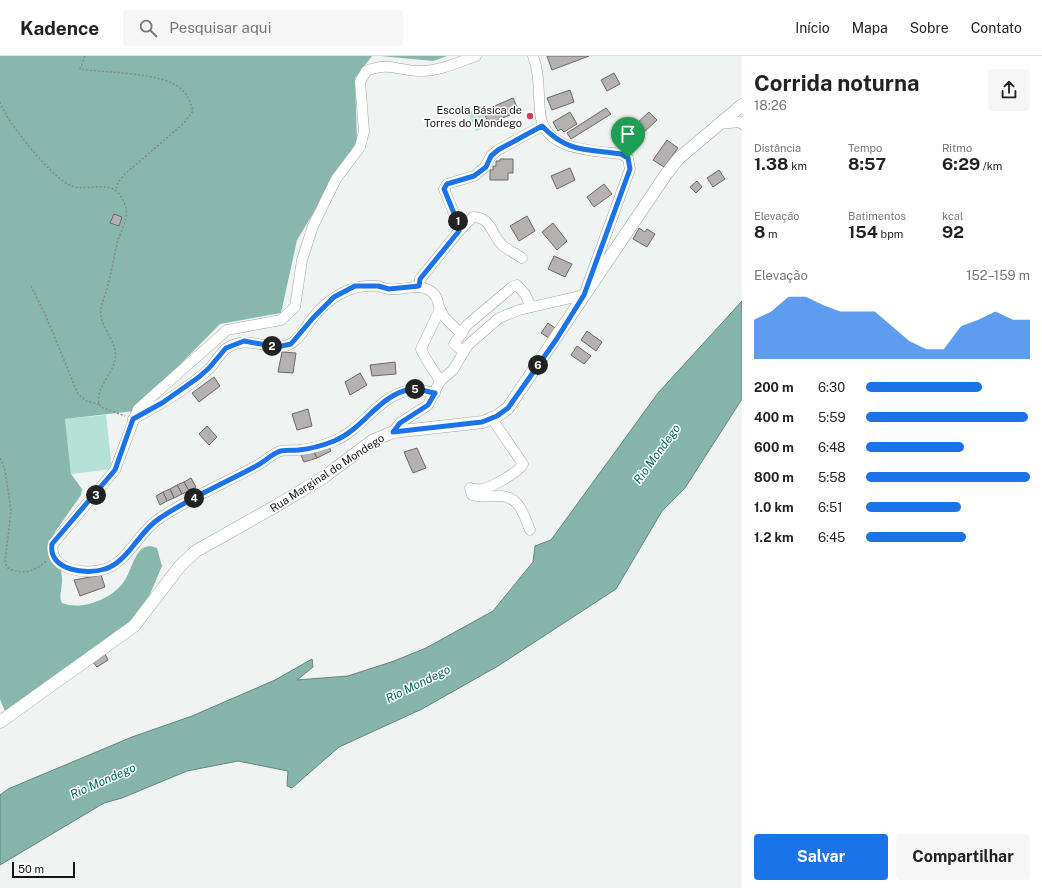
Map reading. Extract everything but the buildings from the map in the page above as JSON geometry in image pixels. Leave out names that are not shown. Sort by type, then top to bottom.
[{"type":"main road","name":"Rua Marginal do Mondego","points":[[0,722],[134,626],[180,566],[196,551],[282,503],[324,477],[372,441],[393,432],[482,422],[492,418],[508,408],[667,173],[679,158],[742,105]]},
{"type":"street","points":[[435,393],[412,389],[394,394],[376,406],[359,425],[335,441],[301,450],[280,451],[158,519],[139,537],[122,560],[105,569],[72,570],[65,568],[53,555],[52,544],[115,470],[133,419],[138,410],[227,330],[281,320],[295,307],[302,260],[313,226],[336,179],[360,147],[364,131],[360,82],[366,71],[379,66],[390,66],[422,72],[476,56]]},
{"type":"street","points":[[393,432],[400,423],[428,405],[440,381],[453,370],[464,352],[481,332],[495,320],[508,314],[531,307],[584,295],[630,169],[628,158],[621,154],[571,147],[555,139],[542,126],[540,112],[540,88],[537,65],[533,56]]},
{"type":"street","points":[[718,124],[740,122],[742,124]]},
{"type":"street","points":[[459,231],[458,223],[444,189],[447,184],[474,176],[486,167],[491,156],[498,150],[542,126]]},
{"type":"street","points":[[419,286],[420,279],[459,231],[473,217],[482,217],[490,224],[494,235],[504,246],[522,258]]},
{"type":"street","points":[[464,352],[454,344],[467,325],[514,286],[517,285],[521,288],[531,307]]},
{"type":"street","points":[[133,419],[162,403],[199,377],[226,348],[244,341],[277,347],[291,344],[313,318],[334,297],[355,286],[378,286],[389,289],[419,286],[433,293],[439,301],[440,309],[454,327],[462,334]]},
{"type":"street","points":[[440,309],[421,349],[440,381]]},
{"type":"street","points":[[492,418],[523,464],[520,468],[492,485],[480,489],[470,488],[470,492],[472,495],[478,497],[509,498],[517,502],[530,530]]},
{"type":"path","points":[[85,56],[80,69],[135,74],[158,79],[180,88],[189,97],[193,110],[183,124],[126,173],[118,182],[115,189]]},
{"type":"path","points":[[0,102],[10,122],[49,170],[60,180],[70,186],[82,189],[108,187],[115,189],[122,197],[126,210],[125,222],[118,241],[101,309],[103,323],[116,352],[115,361],[99,395],[99,404]]},
{"type":"path","points":[[31,286],[45,314],[78,394],[86,401],[99,404],[133,419]]},
{"type":"path","points":[[0,458],[5,470],[11,510],[5,563],[8,568],[23,573],[30,572],[38,568],[53,555]]},
{"type":"shaded area","points":[[0,56],[372,56],[355,78],[357,141],[297,240],[281,313],[220,324],[134,411],[65,419],[71,474],[82,489],[81,495],[55,532],[49,545],[62,574],[60,597],[62,603],[70,605],[88,604],[96,602],[113,593],[125,580],[136,556],[144,548],[150,546],[157,548],[162,566],[142,613],[6,714],[0,699]]},
{"type":"shaded area","points":[[380,56],[447,56],[433,61]]},
{"type":"shaded area","points":[[480,108],[488,126],[476,131],[468,113]]},
{"type":"shaded area","points":[[106,415],[112,469],[71,474],[65,419]]},
{"type":"water","name":"Rio Mondego","points":[[742,301],[742,399],[685,488],[662,511],[616,589],[498,666],[422,709],[339,747],[292,788],[287,786],[288,771],[238,761],[187,771],[122,798],[104,803],[0,865],[0,795],[8,789],[132,737],[192,716],[275,680],[312,659],[313,667],[297,680],[348,676],[394,661],[426,648],[493,611],[533,562],[535,546],[551,540],[658,393]]},
{"type":"place","name":"Escola Básica de Torres do Mondego","points":[[530,116]]},
{"type":"route","points":[[542,126],[555,139],[571,147],[621,154],[628,158],[630,169],[584,295],[556,340],[514,401],[508,408],[497,416],[482,422],[393,432],[400,423],[428,405],[435,393],[412,389],[394,394],[376,406],[359,425],[335,441],[301,450],[280,451],[158,519],[139,537],[122,560],[105,569],[72,570],[65,568],[53,555],[52,544],[105,484],[115,470],[133,419],[162,403],[199,377],[215,362],[226,348],[244,341],[277,347],[291,344],[298,338],[313,318],[334,297],[355,286],[378,286],[389,289],[419,286],[420,279],[459,231],[458,223],[444,189],[447,184],[456,180],[474,176],[486,167],[491,156],[498,150],[542,126]]}]
